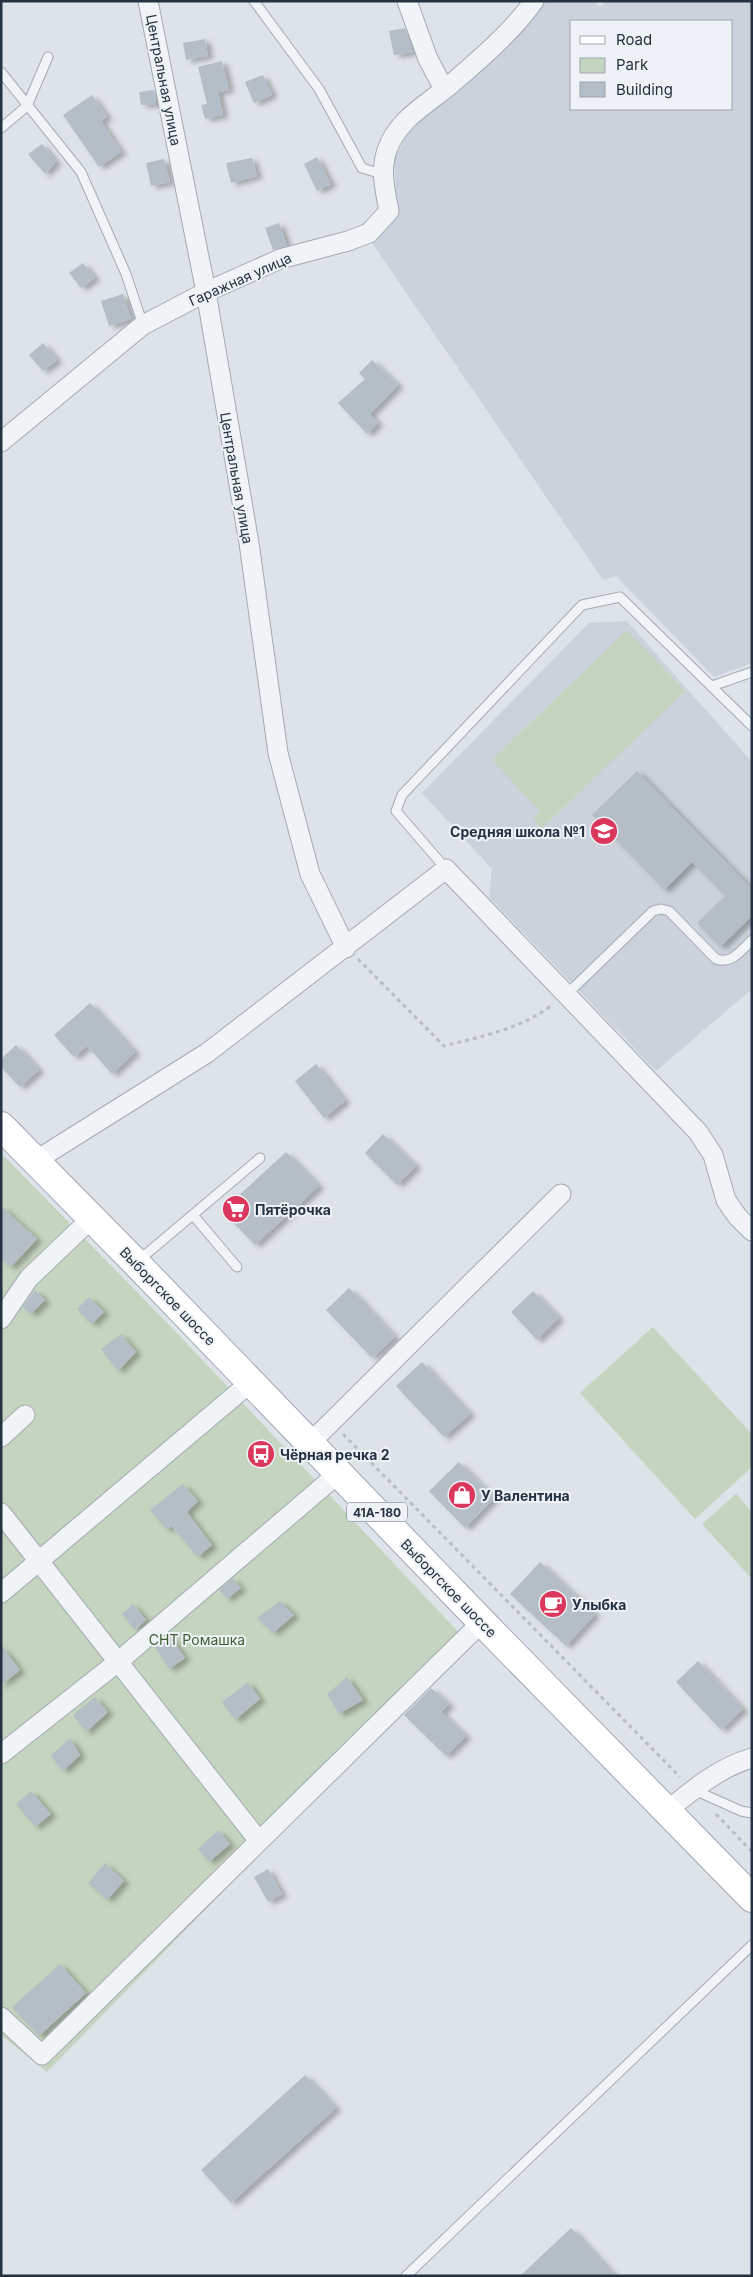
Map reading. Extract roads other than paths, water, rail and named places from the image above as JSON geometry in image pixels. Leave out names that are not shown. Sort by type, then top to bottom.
[{"type":"main road","name":"Выборгское шоссе","points":[[1,1126],[311,1442],[482,1622],[752,1898]]},
{"type":"street","name":"Центральная улица","points":[[148,1],[206,292],[224,407],[249,543],[278,753],[310,874],[346,948]]},
{"type":"street","points":[[407,1],[428,59],[444,89]]},
{"type":"street","name":"Гаражная улица","points":[[1,442],[143,325],[206,292],[280,259],[348,241],[369,233],[389,211],[382,174],[387,150],[403,121],[444,89],[510,29],[534,1]]},
{"type":"street","points":[[35,1161],[207,1053],[346,948],[446,869],[698,1132],[713,1155],[726,1200],[737,1216],[752,1231]]},
{"type":"street","points":[[311,1442],[561,1194]]},
{"type":"street","points":[[1,1320],[29,1278],[92,1218]]},
{"type":"street","points":[[1,1593],[251,1382]]},
{"type":"street","points":[[1,1437],[25,1415]]},
{"type":"street","points":[[1,1754],[119,1660],[340,1472]]},
{"type":"street","points":[[1,1513],[119,1660],[259,1841]]},
{"type":"street","points":[[1,2016],[42,2055],[482,1622]]},
{"type":"street","points":[[667,1811],[692,1789],[710,1778],[752,1758]]},
{"type":"lane","points":[[254,1],[319,88],[362,168],[382,174]]},
{"type":"lane","points":[[1,128],[27,106],[48,57]]},
{"type":"lane","points":[[1,72],[81,172],[126,274],[143,325]]},
{"type":"lane","points":[[446,869],[396,811],[402,795],[582,605],[620,597],[752,726]]},
{"type":"lane","points":[[712,686],[752,672]]},
{"type":"lane","points":[[566,994],[653,910],[669,911],[716,959],[724,962],[731,960],[752,940]]},
{"type":"lane","points":[[136,1263],[260,1158]]},
{"type":"lane","points":[[193,1215],[237,1267]]},
{"type":"lane","points":[[692,1789],[741,1811],[752,1813]]},
{"type":"lane","points":[[406,2276],[752,1945]]},
{"type":"place","name":"Средняя школа №1","points":[[604,831]]},
{"type":"place","name":"Пятёрочка","points":[[236,1209]]},
{"type":"place","name":"Чёрная речка 2","points":[[261,1454]]},
{"type":"place","name":"У Валентина","points":[[462,1495]]},
{"type":"place","name":"Улыбка","points":[[553,1604]]},
{"type":"park label","name":"СНТ Ромашка","points":[[197,1639]]}]
